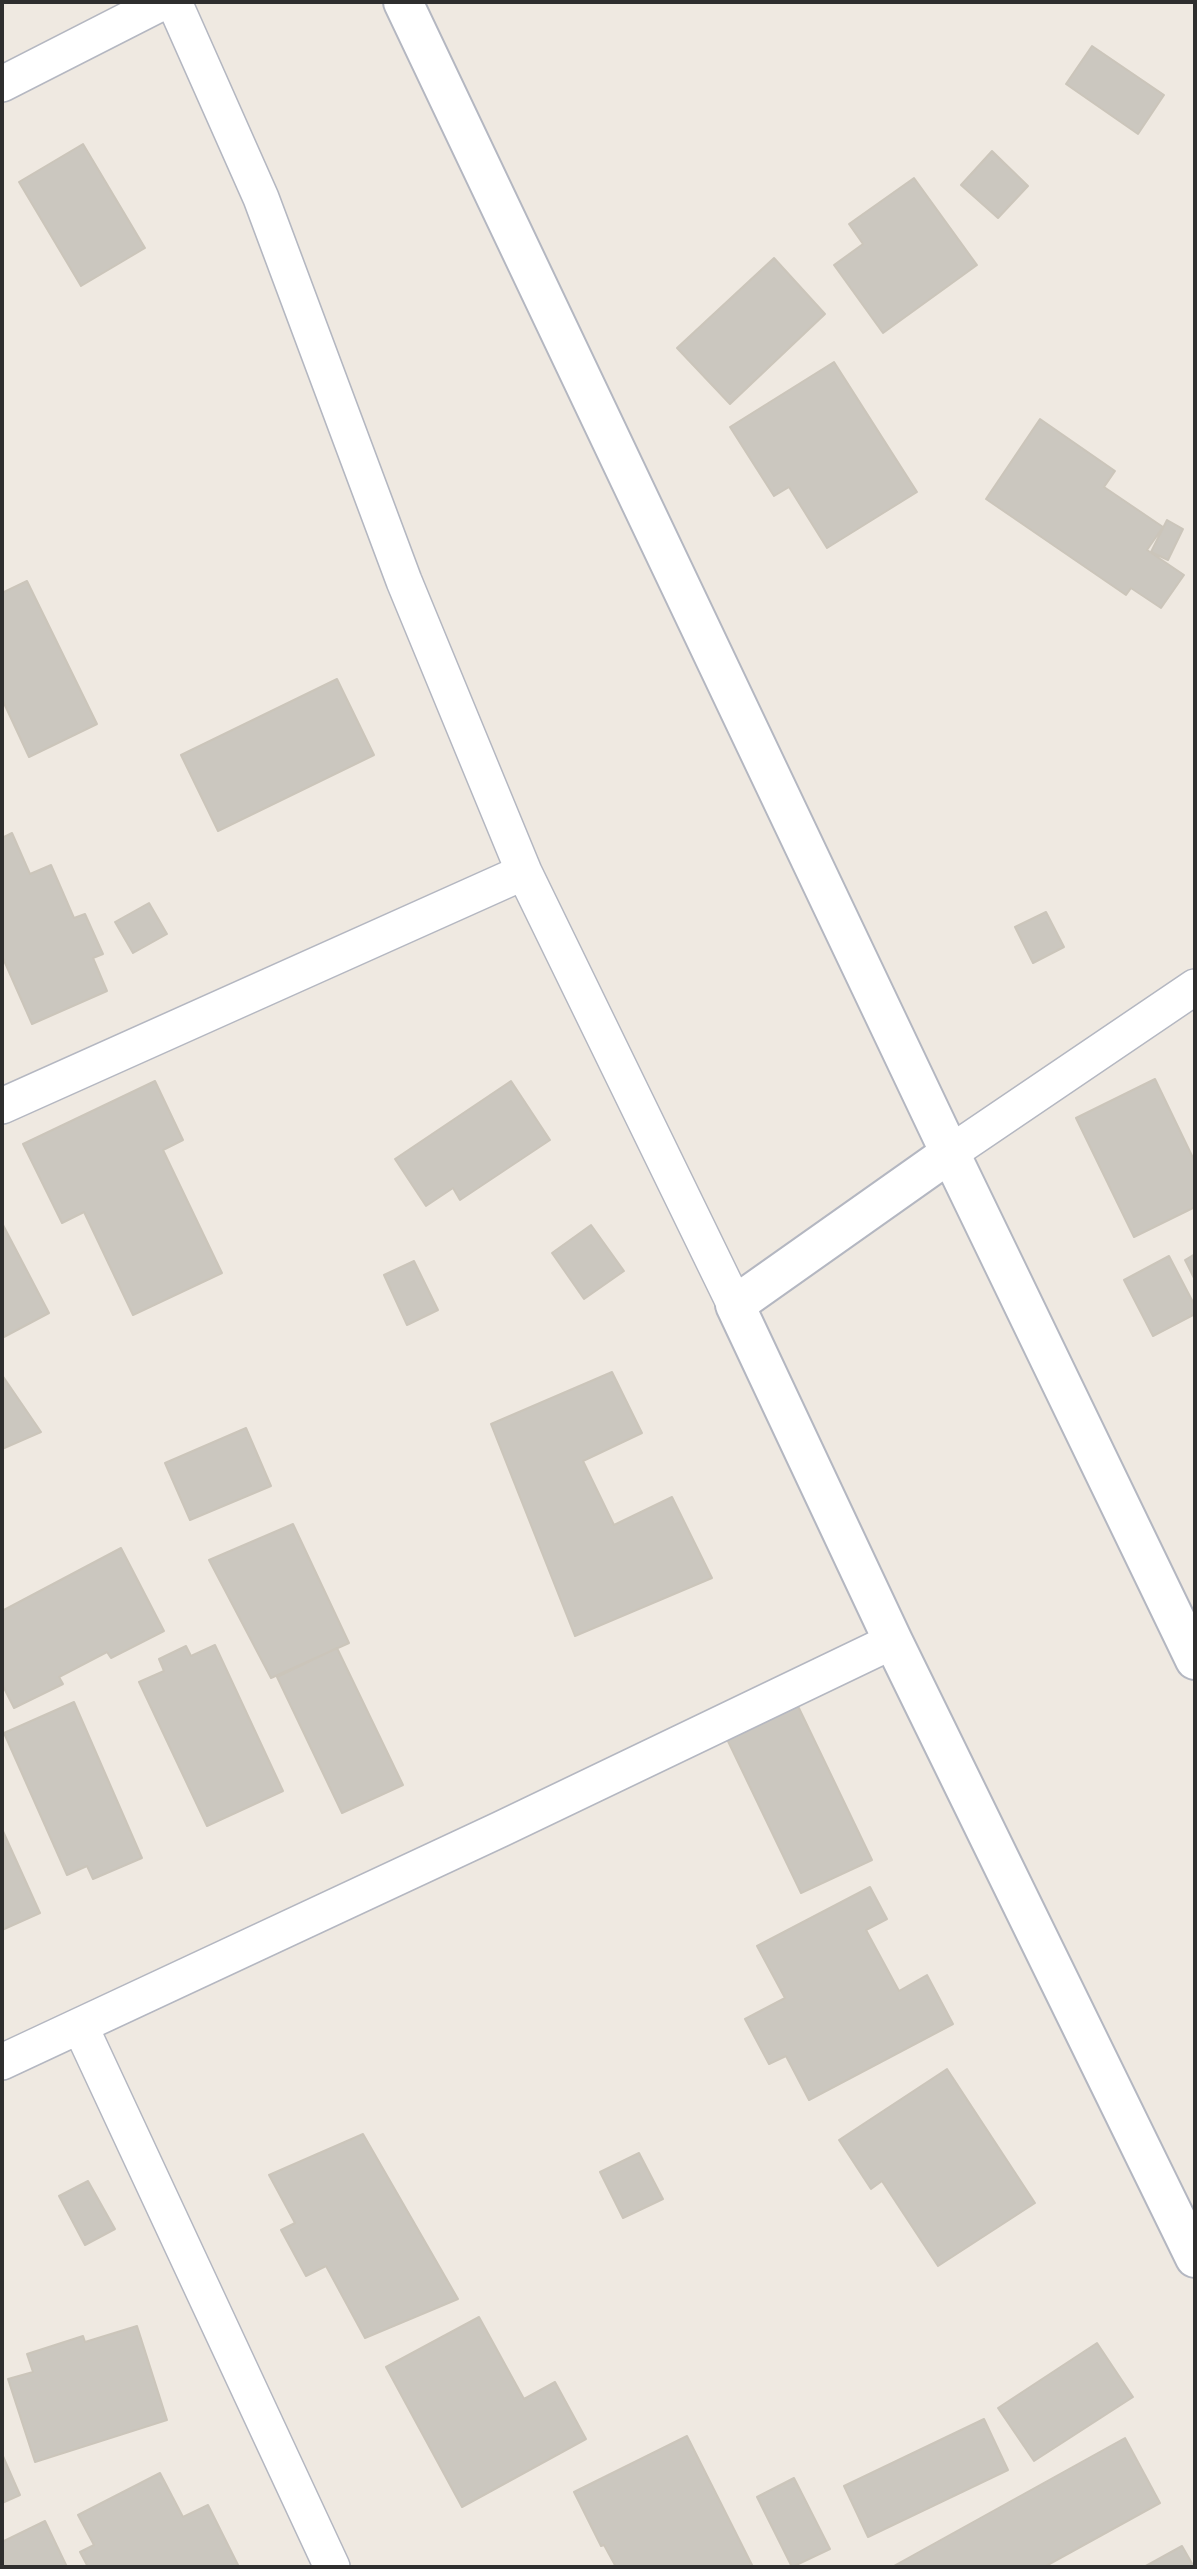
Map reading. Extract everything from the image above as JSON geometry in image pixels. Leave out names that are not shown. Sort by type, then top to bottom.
[{"type":"main road","points":[[403,2],[950,1153],[1195,1660]]},
{"type":"main road","points":[[950,1153],[735,1305],[892,1641],[1195,2258]]},
{"type":"street","points":[[2,84],[163,2]]},
{"type":"street","points":[[174,2],[261,198],[404,581],[524,872],[735,1305]]},
{"type":"street","points":[[2,1106],[524,872]]},
{"type":"street","points":[[950,1153],[1195,987]]},
{"type":"street","points":[[2,2062],[81,2028],[892,1641]]},
{"type":"street","points":[[81,2028],[331,2567]]},
{"type":"building","points":[[1092,46],[1164,95],[1138,134],[1066,84]]},
{"type":"building","points":[[83,144],[145,248],[81,286],[19,182]]},
{"type":"building","points":[[992,151],[1028,186],[998,218],[961,185]]},
{"type":"building","points":[[914,178],[977,265],[883,333],[834,265],[863,244],[849,224]]},
{"type":"building","points":[[774,258],[825,314],[730,404],[677,348]]},
{"type":"building","points":[[834,362],[917,492],[827,548],[789,487],[774,496],[730,427]]},
{"type":"building","points":[[1040,419],[1115,471],[1104,487],[1163,527],[1147,550],[1184,575],[1161,608],[1131,588],[1126,595],[986,499]]},
{"type":"building","points":[[1167,520],[1183,529],[1168,560],[1151,552]]},
{"type":"building","points":[[27,581],[97,724],[29,757],[2,699],[2,593]]},
{"type":"building","points":[[337,679],[374,755],[218,831],[181,755]]},
{"type":"building","points":[[12,833],[30,874],[51,865],[74,918],[85,914],[103,954],[93,958],[107,991],[32,1024],[2,956],[2,838]]},
{"type":"building","points":[[149,903],[167,934],[133,953],[115,922]]},
{"type":"building","points":[[1046,912],[1064,947],[1033,963],[1015,927]]},
{"type":"building","points":[[1155,1079],[1195,1162],[1195,1207],[1134,1237],[1076,1118]]},
{"type":"building","points":[[155,1081],[183,1140],[163,1150],[222,1273],[133,1315],[84,1212],[62,1223],[23,1144]]},
{"type":"building","points":[[511,1081],[550,1140],[460,1200],[453,1188],[426,1206],[395,1159]]},
{"type":"building","points":[[2,1223],[49,1313],[2,1338]]},
{"type":"building","points":[[591,1225],[624,1271],[584,1299],[552,1253]]},
{"type":"building","points":[[1195,1254],[1195,1280],[1185,1260]]},
{"type":"building","points":[[1169,1256],[1195,1306],[1195,1314],[1153,1336],[1124,1280]]},
{"type":"building","points":[[414,1261],[438,1310],[407,1325],[384,1275]]},
{"type":"building","points":[[612,1372],[642,1433],[583,1461],[614,1525],[672,1497],[712,1578],[575,1636],[491,1424]]},
{"type":"building","points":[[2,1375],[41,1432],[2,1449]]},
{"type":"building","points":[[246,1428],[271,1486],[190,1520],[165,1463]]},
{"type":"building","points":[[293,1524],[349,1643],[271,1678],[209,1560]]},
{"type":"building","points":[[121,1548],[164,1631],[111,1658],[107,1652],[59,1677],[63,1684],[14,1708],[2,1684],[2,1611]]},
{"type":"building","points":[[215,1645],[283,1791],[207,1826],[139,1682],[164,1671],[159,1659],[186,1646],[191,1656]]},
{"type":"building","points":[[337,1648],[403,1785],[342,1813],[277,1677]]},
{"type":"building","points":[[74,1702],[142,1858],[93,1879],[87,1866],[67,1875],[4,1733]]},
{"type":"building","points":[[796,1702],[872,1860],[801,1893],[725,1735]]},
{"type":"building","points":[[2,1829],[40,1913],[2,1930]]},
{"type":"building","points":[[870,1887],[887,1919],[866,1930],[899,1991],[927,1975],[953,2024],[809,2100],[786,2056],[769,2064],[745,2019],[785,1998],[757,1946]]},
{"type":"building","points":[[947,2069],[1035,2203],[938,2266],[882,2181],[871,2189],[839,2140]]},
{"type":"building","points":[[363,2134],[458,2299],[365,2338],[326,2266],[306,2276],[281,2230],[295,2223],[269,2175]]},
{"type":"building","points":[[639,2153],[663,2199],[623,2218],[600,2172]]},
{"type":"building","points":[[88,2181],[115,2229],[85,2245],[59,2196]]},
{"type":"building","points":[[479,2317],[524,2399],[555,2382],[586,2439],[462,2507],[386,2367]]},
{"type":"building","points":[[137,2326],[167,2420],[35,2462],[8,2379],[33,2372],[27,2354],[83,2336],[85,2342]]},
{"type":"building","points":[[1097,2343],[1133,2397],[1034,2461],[998,2408]]},
{"type":"building","points":[[984,2419],[1008,2470],[868,2537],[844,2486]]},
{"type":"building","points":[[687,2436],[753,2567],[616,2567],[604,2545],[601,2546],[574,2492]]},
{"type":"building","points":[[1125,2438],[1160,2503],[1044,2567],[892,2567]]},
{"type":"building","points":[[2,2454],[20,2495],[2,2503]]},
{"type":"building","points":[[160,2473],[183,2517],[208,2505],[239,2567],[88,2567],[80,2552],[94,2545],[78,2515]]},
{"type":"building","points":[[794,2478],[830,2549],[792,2567],[757,2497]]},
{"type":"building","points":[[45,2521],[67,2567],[2,2567],[2,2542]]},
{"type":"building","points":[[1182,2546],[1194,2567],[1144,2567]]}]
